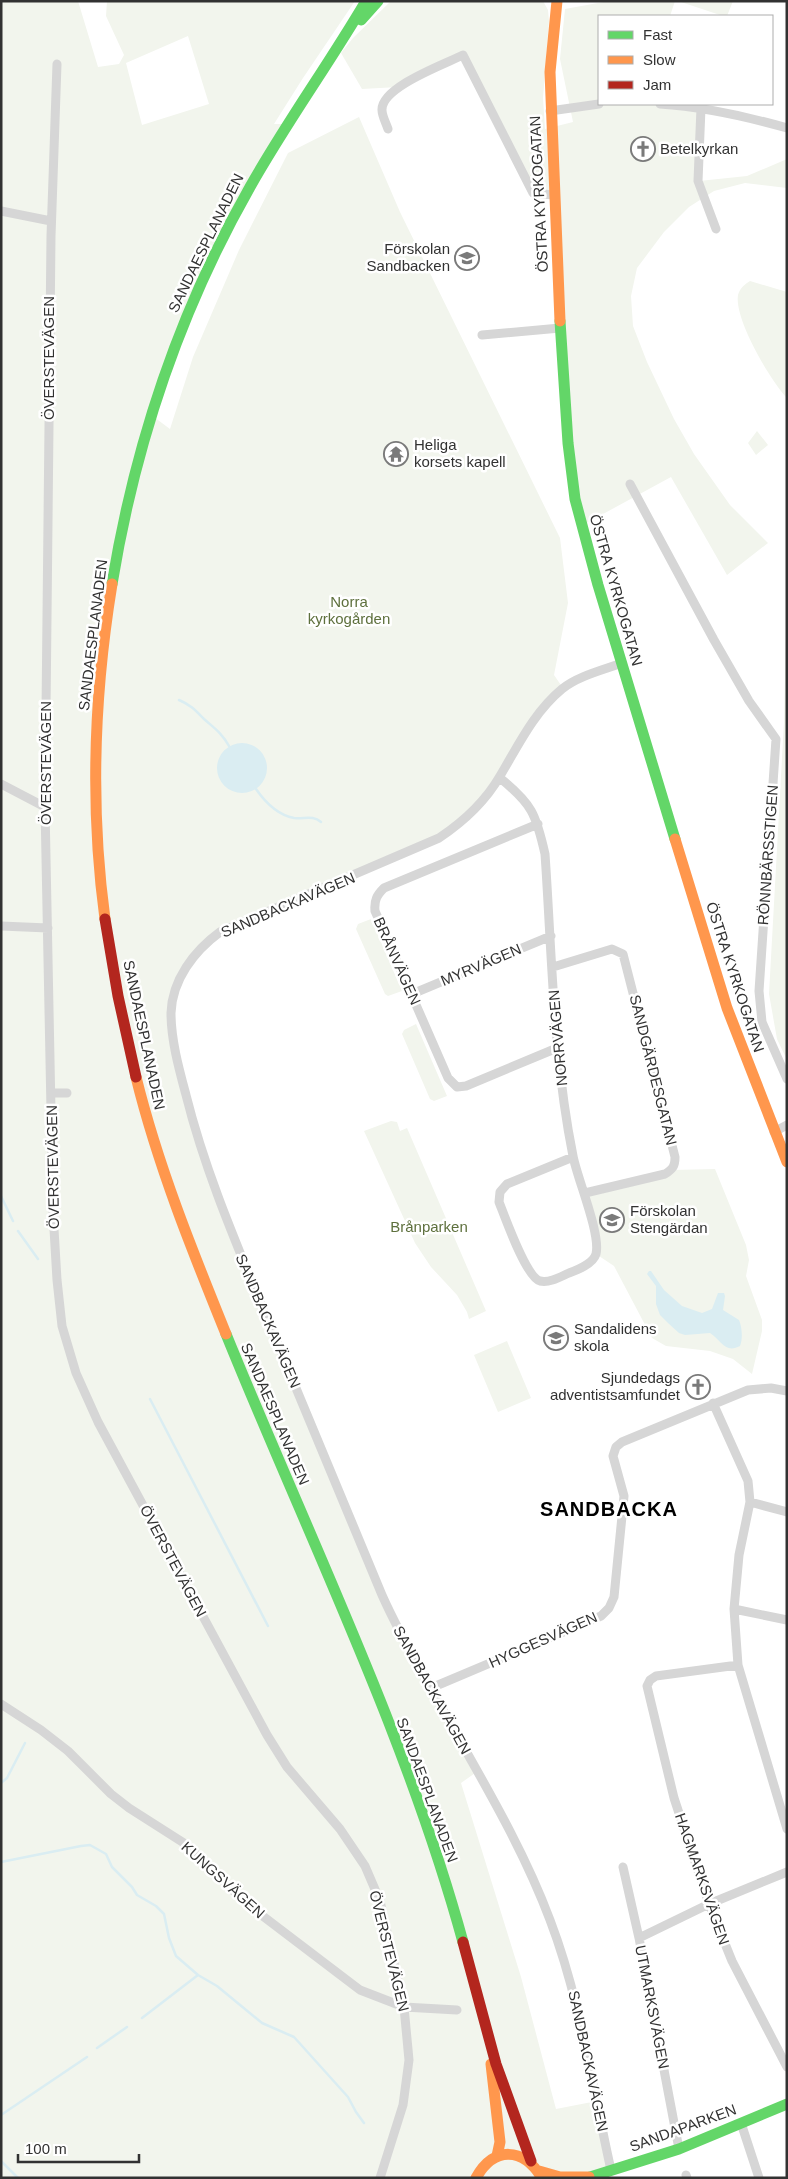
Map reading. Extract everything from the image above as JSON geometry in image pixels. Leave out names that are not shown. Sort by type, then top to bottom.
[{"type":"main road","name":"SANDAESPLANADEN","points":[[366,1],[346,37],[307,92],[252,180],[177,339],[150,414],[132,484],[114,570],[103,653],[97,730],[96,810],[102,888],[116,986],[136,1080],[160,1164],[189,1243],[372,1685],[420,1808],[448,1892],[511,2111],[531,2161],[541,2174]]},
{"type":"main road","name":"SANDAESPLANADEN","points":[[346,37],[378,1]]},
{"type":"main road","name":"ÖSTRA KYRKOGATAN","points":[[557,1],[550,72],[550,111],[560,328],[568,443],[575,499],[622,663],[727,1008],[787,1162]]},
{"type":"main road","name":"SANDAESPLANADEN","points":[[487,2032],[500,2142],[497,2156]]},
{"type":"main road","name":"SANDAPARKEN","points":[[541,2174],[560,2177],[588,2177],[679,2149],[787,2104]]},
{"type":"main road","points":[[475,2176],[486,2162],[497,2156],[516,2154],[531,2161]]},
{"type":"street","points":[[388,129],[382,109],[387,97],[398,87],[463,55],[534,194],[554,195]]},
{"type":"street","name":"ÖVERSTEVÄGEN","points":[[57,64],[51,221],[46,806],[53,1212],[62,1326],[76,1373],[102,1431],[267,1735],[287,1767],[340,1828],[365,1866],[380,1901],[404,2007],[409,2060],[408,2083],[398,2124],[380,2178]]},
{"type":"street","points":[[550,111],[598,104]]},
{"type":"street","points":[[670,105],[701,108],[787,128]]},
{"type":"street","points":[[701,108],[698,181],[716,230]]},
{"type":"street","points":[[1,211],[51,221]]},
{"type":"street","points":[[482,335],[560,328]]},
{"type":"street","name":"RÖNNBÄRSSTIGEN","points":[[630,484],[718,648],[749,701],[776,739],[759,991],[762,1022],[787,1079]]},
{"type":"street","name":"SANDBACKAVÄGEN","points":[[611,2170],[584,2034],[571,1984],[550,1921],[494,1800],[410,1654],[389,1611],[233,1237],[193,1123],[178,1066],[171,1014],[178,984],[186,967],[203,944],[220,932],[439,838],[459,825],[480,804],[500,778],[540,712],[563,688],[580,679],[622,663]]},
{"type":"street","name":"NORRVÄGEN","points":[[500,778],[526,802],[538,824],[545,854],[557,1048],[573,1157],[585,1193],[596,1243],[596,1254],[593,1260],[578,1270],[548,1282],[539,1280],[529,1271],[498,1202],[500,1192],[507,1184],[573,1157]]},
{"type":"street","points":[[1,784],[46,806]]},
{"type":"street","name":"BRÅNVÄGEN","points":[[538,824],[384,888],[374,902],[375,911],[448,1078],[457,1087],[466,1086],[557,1048]]},
{"type":"street","points":[[1,926],[48,928]]},
{"type":"street","name":"MYRVÄGEN","points":[[412,994],[551,936]]},
{"type":"street","name":"SANDGÄRDESGATAN","points":[[552,967],[612,949],[623,954],[675,1157],[675,1164],[672,1170],[665,1174],[585,1193]]},
{"type":"street","points":[[52,1093],[66,1093]]},
{"type":"street","points":[[774,1132],[787,1125]]},
{"type":"street","name":"HYGGESVÄGEN","points":[[430,1688],[601,1616],[609,1608],[614,1597],[624,1496],[622,1482],[613,1456],[616,1447],[622,1442],[748,1390],[772,1388],[787,1391]]},
{"type":"street","points":[[713,1403],[748,1481],[750,1502],[739,1555],[734,1609],[738,1664],[787,1829]]},
{"type":"street","points":[[750,1502],[787,1512]]},
{"type":"street","points":[[734,1609],[787,1620]]},
{"type":"street","name":"HAGMARKSVÄGEN","points":[[738,1664],[656,1676],[647,1686],[674,1798],[709,1904],[732,1961],[787,2068]]},
{"type":"street","name":"KUNGSVÄGEN","points":[[1,1704],[41,1730],[68,1751],[110,1794],[187,1845],[247,1904],[360,1990],[404,2007],[456,2010]]},
{"type":"street","name":"UTMARKSVÄGEN","points":[[623,1867],[639,1938],[679,2149]]},
{"type":"street","points":[[639,1938],[709,1904],[787,1872]]},
{"type":"street","points":[[741,2123],[759,2178]]},
{"type":"green space","name":"Norra kyrkogården","points":[[1,1],[78,1],[98,67],[119,64],[124,55],[106,16],[107,1],[355,1],[274,124],[287,124],[207,271],[150,414],[170,429],[193,357],[239,250],[288,153],[359,117],[400,212],[560,538],[568,603],[554,675],[563,688],[459,825],[220,932],[186,967],[171,1014],[200,1147],[382,1595],[478,1771],[461,1783],[521,1977],[556,2109],[597,2101],[613,2178],[1,2178]],"holes":[[[188,36],[209,104],[142,125],[126,63]]]},
{"type":"green space","points":[[391,1],[543,1],[548,10],[549,21],[543,98],[545,129],[573,122],[560,59],[565,9],[609,1],[675,1],[670,15],[598,15],[598,102],[594,104],[670,105],[701,108],[699,181],[747,176],[787,159],[787,188],[745,183],[714,191],[689,207],[664,232],[637,268],[631,296],[633,326],[647,362],[674,419],[694,454],[730,505],[768,543],[727,575],[671,477],[581,526],[575,499],[553,195],[533,193],[463,55],[398,87],[362,89],[341,53],[353,38]]},
{"type":"green space","points":[[678,1],[733,1],[727,15],[720,15]]},
{"type":"green space","points":[[750,281],[787,292],[787,398],[763,364],[742,319],[738,306],[738,295],[743,286]]},
{"type":"green space","points":[[757,431],[768,445],[756,455],[748,443]]},
{"type":"green space","points":[[787,587],[787,1060],[777,1039],[769,994],[784,722]]},
{"type":"green space","points":[[371,919],[402,991],[388,996],[385,994],[356,929],[358,924]]},
{"type":"green space","points":[[416,1024],[447,1096],[434,1101],[430,1099],[402,1034],[404,1030]]},
{"type":"green space","name":"Brånparken","points":[[391,1121],[397,1122],[400,1131],[407,1128],[486,1311],[469,1319],[457,1295],[431,1267],[415,1243],[364,1131]]},
{"type":"green space","points":[[715,1169],[746,1245],[749,1260],[746,1276],[762,1320],[762,1331],[752,1374],[733,1359],[710,1351],[666,1346],[652,1338],[614,1266],[596,1254],[585,1193],[672,1170]]},
{"type":"green space","points":[[507,1341],[531,1398],[498,1412],[474,1355]]},
{"type":"shaded area","points":[[237,743],[247,743],[260,750],[267,763],[267,773],[260,786],[247,793],[237,793],[228,789],[221,782],[217,773],[217,763],[221,754],[228,747]]},
{"type":"shaded area","points":[[651,1271],[664,1290],[682,1306],[702,1313],[712,1309],[718,1293],[724,1293],[723,1310],[739,1320],[740,1323],[742,1337],[740,1346],[735,1348],[727,1347],[710,1333],[685,1335],[679,1333],[660,1315],[656,1304],[656,1286],[647,1274]]},
{"type":"waterway","points":[[179,700],[196,711],[221,734],[229,746]]},
{"type":"waterway","points":[[256,789],[263,799],[277,811],[294,818],[309,818],[321,822]]},
{"type":"waterway","points":[[1,1196],[13,1221]]},
{"type":"waterway","points":[[18,1231],[38,1259]]},
{"type":"waterway","points":[[150,1399],[268,1626]]},
{"type":"waterway","points":[[1,1783],[7,1778],[25,1743]]},
{"type":"waterway","points":[[1,1862],[90,1845],[106,1854],[112,1867],[132,1887],[137,1895],[156,1906],[164,1914],[169,1938],[176,1956],[198,1975],[217,1986],[262,2023],[294,2037],[348,2097],[364,2123]]},
{"type":"waterway","points":[[142,2018],[198,1975]]},
{"type":"waterway","points":[[97,2048],[127,2027]]},
{"type":"waterway","points":[[1,2115],[87,2057]]},
{"type":"waterway","points":[[1,2161],[18,2178]]},
{"type":"traffic: fast","points":[[112,584],[133,480],[147,429],[163,379],[202,281],[225,234],[264,163],[366,1]]},
{"type":"traffic: fast","points":[[361,20],[378,1]]},
{"type":"traffic: fast","points":[[560,321],[568,443],[575,499],[598,585],[675,839]]},
{"type":"traffic: fast","points":[[226,1334],[354,1635],[384,1711],[440,1864],[463,1942]]},
{"type":"traffic: fast","points":[[587,2178],[679,2149],[787,2104]]},
{"type":"traffic: slow","points":[[557,1],[550,72],[560,321]]},
{"type":"traffic: slow","points":[[105,919],[97,835],[96,751],[101,667],[112,584]]},
{"type":"traffic: slow","points":[[675,839],[727,1008],[787,1162]]},
{"type":"traffic: slow","points":[[136,1077],[165,1175],[226,1334]]},
{"type":"traffic: slow","points":[[491,2064],[500,2142],[497,2156]]},
{"type":"traffic: slow","points":[[476,2178],[491,2160],[509,2154],[526,2160],[542,2178]]},
{"type":"traffic: slow","points":[[539,2171],[560,2177],[589,2177]]},
{"type":"traffic: jam","points":[[105,919],[118,996],[136,1077]]},
{"type":"traffic: jam","points":[[463,1942],[496,2064],[531,2161]]},
{"type":"place","name":"Betelkyrkan","points":[[643,149]]},
{"type":"place","name":"Förskolan Sandbacken","points":[[467,258]]},
{"type":"place","name":"Heliga korsets kapell","points":[[396,454]]},
{"type":"place","name":"Förskolan Stengärdan","points":[[612,1220]]},
{"type":"place","name":"Sandalidens skola","points":[[556,1338]]},
{"type":"place","name":"Sjundedags adventistsamfundet","points":[[698,1387]]},
{"type":"district","name":"SANDBACKA","points":[[609,1509]]}]
